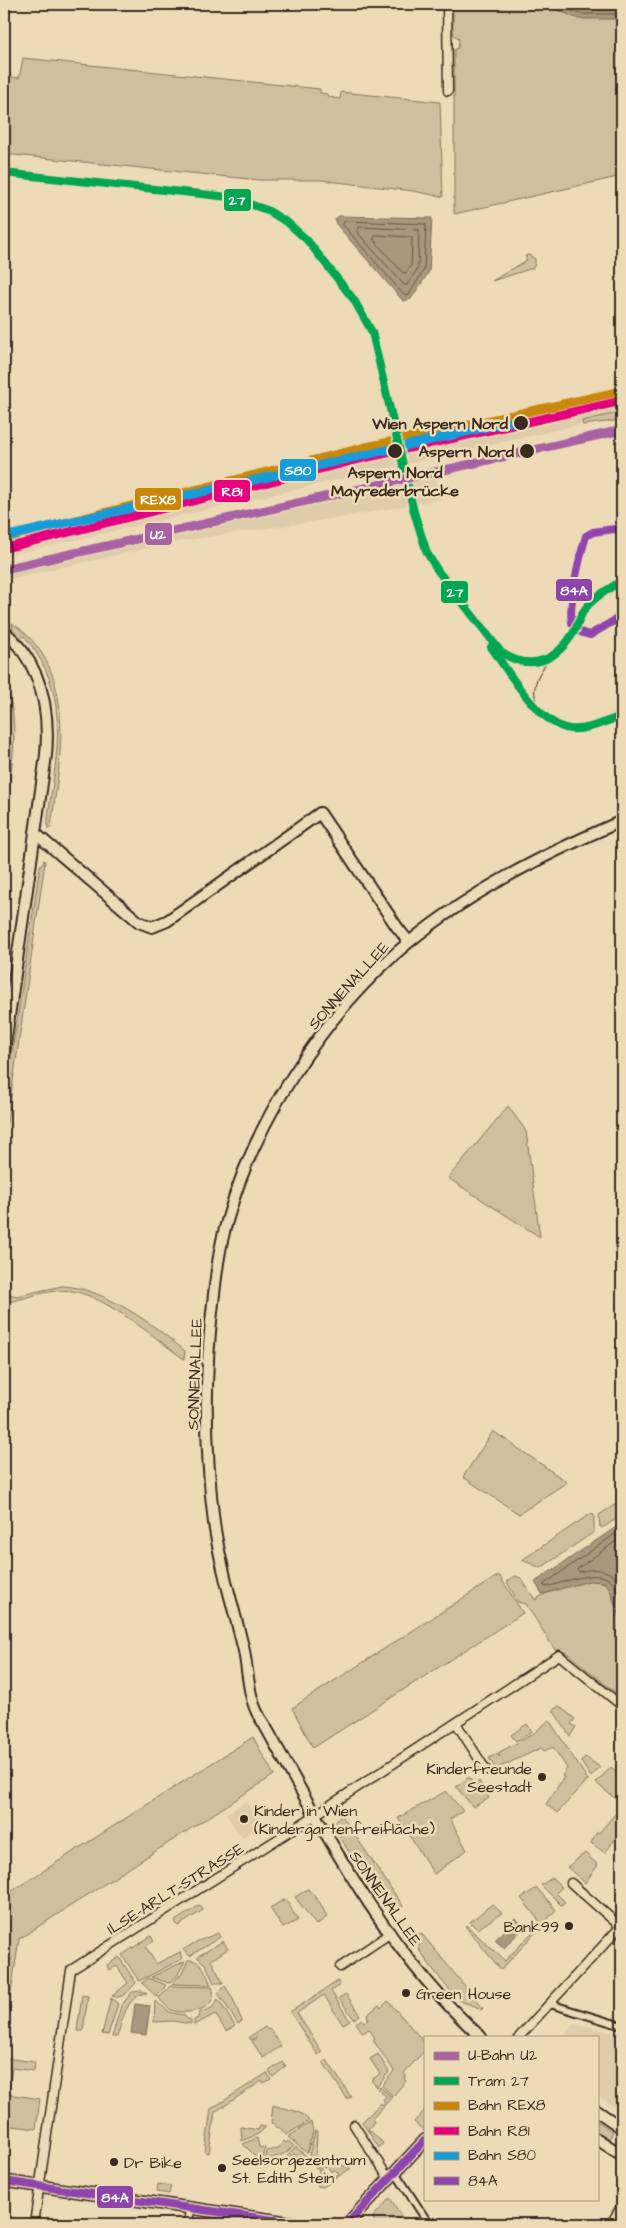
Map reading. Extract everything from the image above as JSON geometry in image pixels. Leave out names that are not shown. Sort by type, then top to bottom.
[{"type":"street","points":[[447,4],[448,91]]},
{"type":"street","points":[[4,631],[13,640],[34,670],[44,698],[48,727],[4,1052]]},
{"type":"street","points":[[35,833],[139,922],[152,927],[167,921],[320,812],[409,942]]},
{"type":"street","name":"SONNENALLEE","points":[[480,2036],[444,2000],[391,1933],[345,1866],[314,1816],[264,1724],[255,1712],[244,1654],[222,1566],[212,1501],[207,1445],[206,1396],[212,1304],[226,1224],[238,1187],[266,1122],[306,1056],[337,1015],[382,966],[409,942],[450,912],[515,872],[561,848],[622,821]]},
{"type":"street","name":"ILSE-ARLT-STRASSE","points":[[34,2224],[71,1970],[314,1816],[559,1655],[622,1706]]},
{"type":"street","points":[[456,1722],[486,1770]]},
{"type":"street","points":[[520,2036],[622,1926],[571,1883]]},
{"type":"street","points":[[340,1967],[391,1933]]},
{"type":"street","points":[[550,2004],[622,2026]]},
{"type":"street","points":[[598,2112],[622,2128]]},
{"type":"street","points":[[354,2125],[429,2224]]},
{"type":"street","points":[[598,2140],[622,2155]]},
{"type":"street","points":[[347,2224],[424,2141]]},
{"type":"street","points":[[4,2181],[302,2224]]},
{"type":"street","points":[[612,2222],[622,2205]]},
{"type":"street","points":[[188,2224],[190,2209]]},
{"type":"shaded area","points":[[453,4],[622,4],[622,176],[454,214],[454,50],[458,48],[459,39],[453,34]]},
{"type":"shaded area","points":[[23,58],[320,89],[320,93],[327,94],[328,97],[340,99],[341,92],[440,102],[443,197],[413,191],[320,180],[259,180],[4,154],[4,76],[19,78]]},
{"type":"shaded area","points":[[529,255],[535,259],[533,268],[492,281],[527,260],[525,256]]},
{"type":"shaded area","points":[[622,385],[622,415],[4,556],[4,534],[261,467]]},
{"type":"shaded area","points":[[622,412],[622,420],[583,425],[582,421]]},
{"type":"shaded area","points":[[434,468],[441,499],[351,516],[181,541],[4,580],[4,565]]},
{"type":"shaded area","points":[[12,623],[34,642],[48,665],[57,690],[61,745],[51,827],[48,829],[56,762],[56,705],[46,670],[24,636],[20,638],[13,631]]},
{"type":"shaded area","points":[[4,683],[10,698],[14,732],[12,768],[4,820]]},
{"type":"shaded area","points":[[44,860],[4,1143],[4,1108],[40,866]]},
{"type":"shaded area","points":[[508,1106],[526,1131],[540,1237],[448,1178]]},
{"type":"shaded area","points":[[62,1286],[94,1293],[127,1309],[185,1351],[184,1359],[115,1309],[85,1295],[64,1290],[38,1294],[4,1303],[4,1293],[17,1296]]},
{"type":"shaded area","points":[[493,1431],[567,1482],[519,1514],[463,1477]]},
{"type":"shaded area","points":[[622,1500],[622,1515],[604,1527],[600,1527],[599,1515]]},
{"type":"shaded area","points":[[590,1514],[594,1515],[594,1532],[541,1568],[522,1560]]},
{"type":"shaded area","points":[[499,1575],[523,1613],[313,1748],[292,1708]]},
{"type":"shaded area","points":[[515,1576],[521,1578],[535,1600],[540,1596],[569,1585],[578,1578],[598,1581],[609,1586],[618,1615],[622,1620],[622,1698],[567,1653],[555,1650],[526,1604],[518,1602],[507,1582]]},
{"type":"shaded area","points":[[559,1706],[575,1719],[571,1724],[576,1727],[570,1736],[553,1710]]},
{"type":"shaded area","points":[[549,1720],[588,1780],[557,1813],[546,1804],[564,1777],[562,1776],[567,1768],[553,1747],[544,1751],[541,1748],[496,1769],[489,1758],[496,1754],[500,1757],[498,1753],[533,1734]]},
{"type":"shaded area","points":[[527,1724],[532,1732],[516,1741],[511,1735]]},
{"type":"shaded area","points":[[253,1737],[274,1775],[19,1939],[4,2040],[4,1896]]},
{"type":"shaded area","points":[[585,1757],[600,1767],[591,1777],[581,1762]]},
{"type":"shaded area","points":[[611,1767],[622,1776],[622,1804],[596,1783]]},
{"type":"shaded area","points":[[469,1777],[474,1785],[479,1781],[489,1798],[473,1807],[456,1787]]},
{"type":"shaded area","points":[[446,1791],[463,1811],[450,1819],[467,1850],[434,1874],[398,1818]]},
{"type":"shaded area","name":"Kinder in Wien (Kindergartenfreifläche)","points":[[246,1801],[261,1825],[242,1838],[226,1814]]},
{"type":"shaded area","points":[[622,1806],[622,1829],[605,1853],[591,1843],[597,1832],[599,1833]]},
{"type":"shaded area","points":[[342,1816],[403,1906],[398,1910],[384,1904],[359,1869],[332,1823]]},
{"type":"shaded area","points":[[585,1853],[598,1865],[585,1883],[567,1867]]},
{"type":"shaded area","points":[[552,1878],[562,1887],[556,1893],[565,1902],[561,1905],[541,1885]]},
{"type":"shaded area","points":[[537,1888],[556,1910],[501,1970],[465,1926],[505,1961],[541,1923],[521,1898]]},
{"type":"shaded area","points":[[308,1889],[320,1903],[327,1917],[316,1925],[295,1897]]},
{"type":"shaded area","points":[[285,1899],[298,1920],[283,1928],[270,1908]]},
{"type":"shaded area","points":[[492,1904],[502,1913],[477,1929],[470,1922]]},
{"type":"shaded area","points":[[200,1905],[203,1910],[178,1926],[175,1921]]},
{"type":"shaded area","points":[[218,1933],[220,1937],[190,1956],[183,1950],[196,1942]]},
{"type":"shaded area","points":[[421,1933],[483,2008],[481,2010],[459,2000],[441,1980],[418,1948],[419,1934]]},
{"type":"shaded area","points":[[151,1936],[154,1941],[146,1947],[156,1964],[180,1952],[182,1959],[139,1981],[122,1955]]},
{"type":"shaded area","points":[[223,1941],[228,1949],[211,1960],[223,1983],[214,1983],[206,1965],[197,1957]]},
{"type":"shaded area","points":[[119,1957],[136,1983],[125,1994],[116,1997],[112,1996],[128,1983],[117,1966],[109,1970],[107,1965]]},
{"type":"shaded area","points":[[188,1960],[193,1960],[201,1965],[211,1985],[172,1984],[182,1973]]},
{"type":"shaded area","points":[[185,1961],[177,1976],[169,1983],[151,1977]]},
{"type":"shaded area","points":[[148,1978],[166,1985],[157,1997],[142,1983]]},
{"type":"shaded area","points":[[338,1981],[340,1985],[331,1991],[350,2021],[343,2025],[324,1995],[297,2013],[322,2052],[318,2055],[290,2012]]},
{"type":"shaded area","points":[[170,1986],[212,1987],[212,2001],[202,2009],[195,2011],[174,2011],[159,1998]]},
{"type":"shaded area","points":[[225,1986],[242,2021],[238,2024],[218,1993]]},
{"type":"shaded area","points":[[142,1991],[147,1993],[140,1995],[130,2003],[123,2016],[117,2037],[112,2037],[121,2006],[132,1992]]},
{"type":"shaded area","points":[[346,1994],[360,2015],[354,2019],[339,1998]]},
{"type":"shaded area","points":[[82,1995],[88,1996],[83,2031],[77,2031]]},
{"type":"shaded area","points":[[111,1998],[118,2004],[108,2035],[102,2034]]},
{"type":"shaded area","points":[[218,1999],[235,2026],[226,2031],[215,2014],[194,2025],[194,2020],[198,2018],[199,2013],[212,2008]]},
{"type":"shaded area","points":[[155,2001],[171,2013],[184,2015],[187,2019],[191,2020],[191,2024],[173,2021],[154,2022]]},
{"type":"shaded area","points":[[388,2001],[424,2042],[424,2051],[404,2073],[406,2081],[393,2096],[382,2086],[394,2071],[373,2040],[375,2038],[369,2029],[363,2033],[356,2023],[362,2019],[364,2022],[369,2020],[367,2015],[379,2005],[381,2008]]},
{"type":"shaded area","points":[[575,2023],[622,2035],[622,2112],[598,2096],[598,2036],[563,2036]]},
{"type":"shaded area","points":[[265,2027],[268,2030],[270,2029],[281,2046],[263,2058],[252,2041],[257,2037],[251,2040],[249,2037]]},
{"type":"shaded area","points":[[378,2054],[389,2072],[377,2087],[371,2080],[380,2074],[370,2059]]},
{"type":"shaded area","points":[[5,2058],[35,2062],[34,2071],[12,2068],[8,2094],[40,2099],[36,2129],[4,2125]]},
{"type":"shaded area","points":[[327,2060],[351,2097],[347,2099],[323,2062]]},
{"type":"shaded area","points":[[283,2062],[286,2066],[273,2077],[269,2071]]},
{"type":"shaded area","points":[[267,2073],[271,2079],[264,2083],[262,2081],[215,2112],[209,2153],[205,2152],[211,2109]]},
{"type":"shaded area","points":[[380,2087],[392,2097],[372,2119],[374,2122],[368,2129],[383,2143],[379,2148],[362,2122],[381,2103],[383,2105],[385,2102],[383,2100],[386,2096],[378,2089]]},
{"type":"shaded area","points":[[273,2105],[298,2112],[309,2121],[286,2135],[280,2128],[275,2127],[275,2124],[271,2123]]},
{"type":"shaded area","points":[[424,2111],[424,2131],[414,2122]]},
{"type":"shaded area","points":[[311,2122],[313,2132],[307,2153],[288,2137]]},
{"type":"shaded area","points":[[598,2122],[613,2132],[608,2141],[598,2134]]},
{"type":"shaded area","points":[[260,2126],[266,2127],[258,2134],[242,2141],[241,2127],[258,2130]]},
{"type":"shaded area","points":[[315,2131],[317,2131],[316,2158],[351,2168],[336,2178],[335,2176],[339,2174],[335,2170],[331,2172],[327,2166],[324,2168],[309,2155]]},
{"type":"shaded area","points":[[257,2138],[259,2147],[265,2148],[263,2161],[243,2144]]},
{"type":"shaded area","points":[[284,2141],[286,2143],[288,2141],[294,2146],[284,2154],[265,2161],[267,2151],[277,2149]]},
{"type":"shaded area","points":[[296,2147],[332,2181],[323,2187],[317,2186],[319,2170],[294,2154],[289,2157],[287,2155]]},
{"type":"shaded area","points":[[158,2184],[171,2186],[169,2194],[157,2192]]},
{"type":"shaded area","points":[[390,2198],[406,2223],[378,2224],[372,2218]]},
{"type":"water","points":[[542,4],[622,4],[622,19],[579,19]]},
{"type":"water","points":[[339,216],[432,218],[429,272],[411,299],[403,301],[336,224],[335,219]]},
{"type":"water","points":[[622,1523],[622,1620],[611,1590],[604,1582],[589,1581],[542,1594],[535,1582]]},
{"type":"water","points":[[515,1918],[524,1927],[504,1948],[495,1940]]},
{"type":"water","points":[[135,2004],[150,2006],[146,2035],[131,2033]]},
{"type":"tram line","name":"27","points":[[4,173],[229,197],[267,210],[288,223],[307,240],[354,300],[372,332],[414,512],[427,553],[438,571],[501,652],[523,662],[543,660],[552,656],[568,640],[575,630],[583,611],[589,604],[597,596],[622,580]]},
{"type":"tram line","name":"27","points":[[491,647],[525,696],[547,718],[558,725],[570,729],[583,729],[622,716]]},
{"type":"tram line","points":[[539,709],[535,693],[537,679],[544,666],[555,654]]},
{"type":"metro line","name":"U2","points":[[4,569],[622,430]]},
{"type":"rail line","name":"REX8","points":[[4,538],[362,448],[622,391]]},
{"type":"rail line","name":"R81","points":[[6,548],[364,458],[622,401]]},
{"type":"rail line","name":"S80","points":[[4,537],[519,420]]},
{"type":"transit line","name":"84A","points":[[622,528],[593,532],[586,536],[575,582],[571,618],[576,629],[590,635],[622,616]]},
{"type":"transit line","name":"84A","points":[[347,2224],[424,2141]]},
{"type":"transit line","name":"84A","points":[[4,2181],[301,2224]]},
{"type":"place","name":"Wien Aspern Nord","points":[[521,423]]},
{"type":"place","name":"Aspern Nord Mayrederbrücke","points":[[395,451]]},
{"type":"place","name":"Aspern Nord","points":[[527,451]]},
{"type":"place","name":"Kinderfreunde Seestadt","points":[[542,1777]]},
{"type":"place","name":"Kinder in Wien (Kindergartenfreifläche)","points":[[244,1819]]},
{"type":"place","name":"Bank99","points":[[569,1926]]},
{"type":"place","name":"Green House","points":[[406,1993]]},
{"type":"place","name":"Dr Bike","points":[[114,2162]]},
{"type":"place","name":"Seelsorgezentrum St. Edith Stein","points":[[222,2168]]}]
